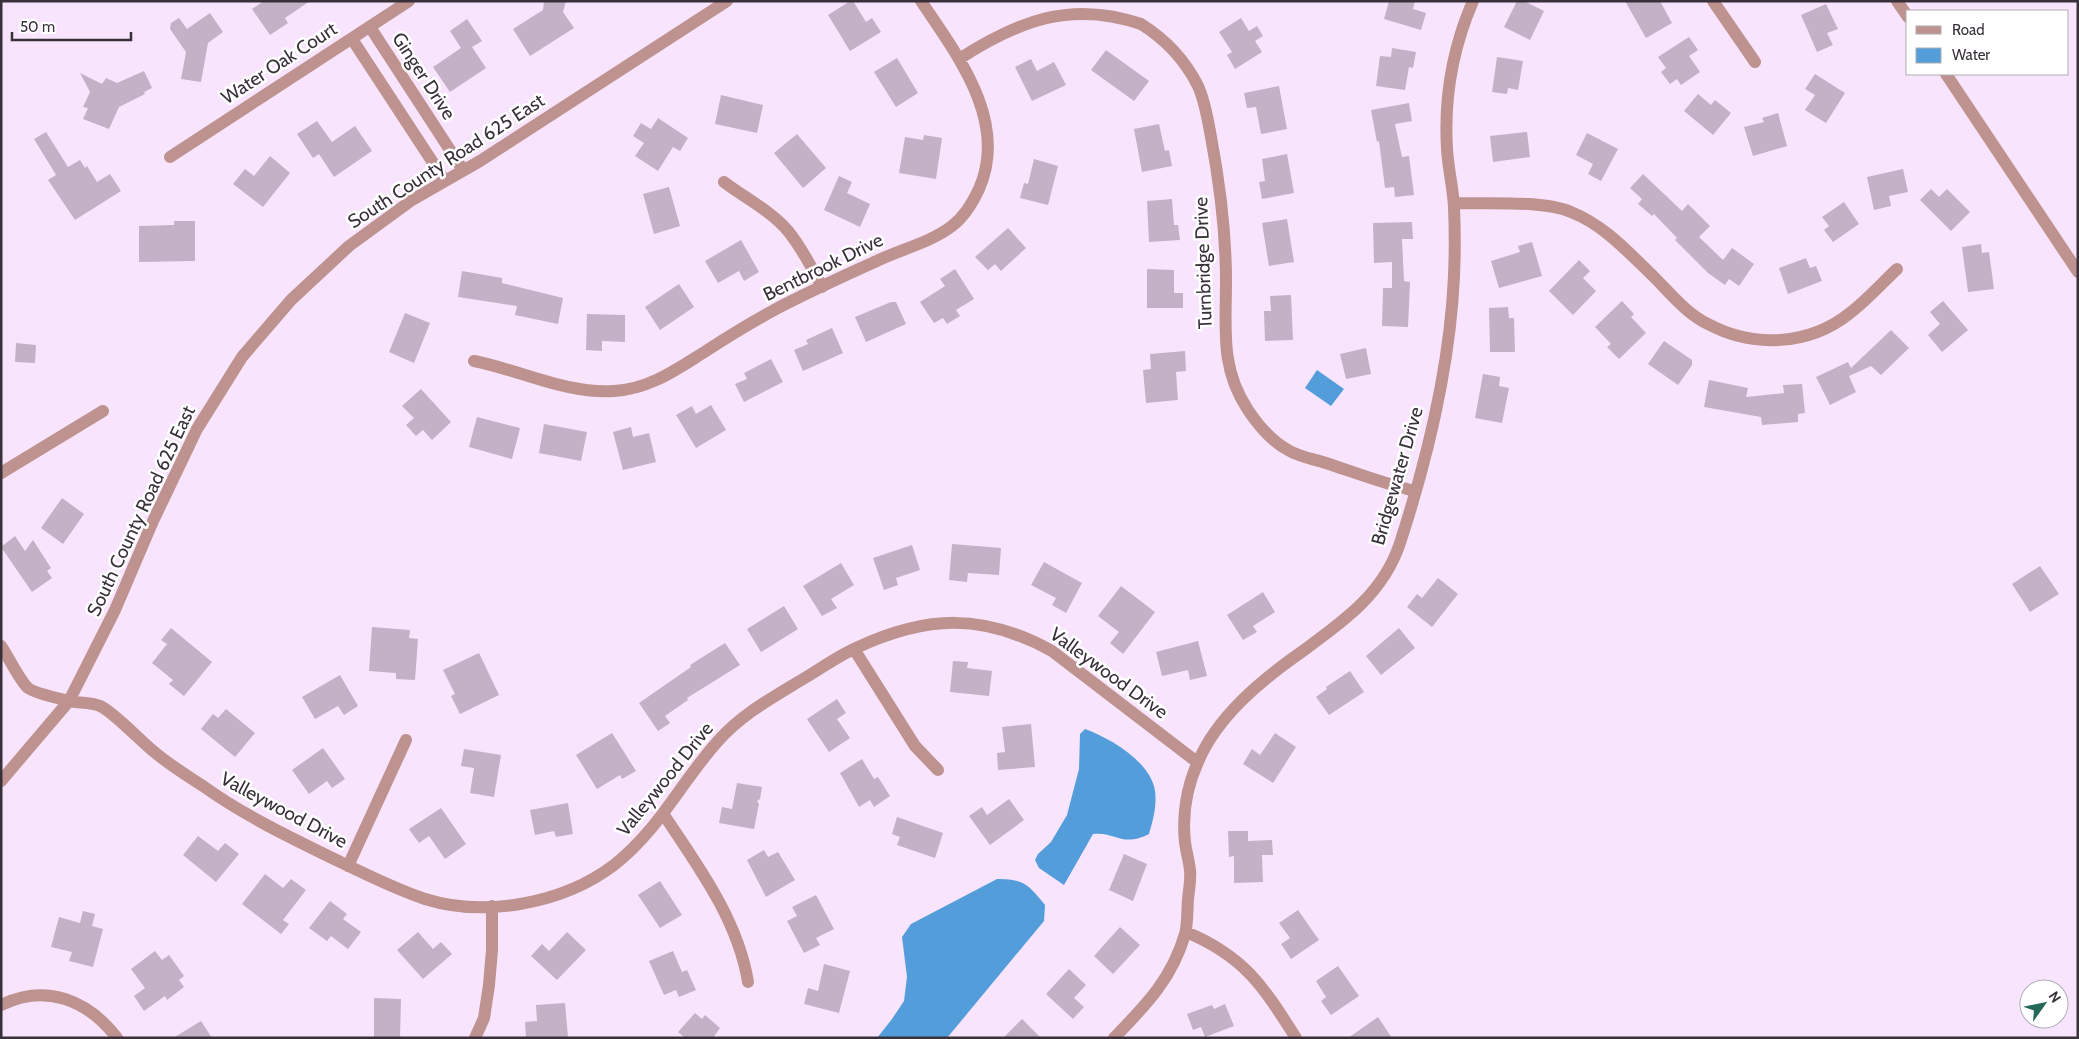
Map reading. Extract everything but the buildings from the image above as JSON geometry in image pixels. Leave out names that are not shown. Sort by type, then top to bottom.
[{"type":"street","name":"Water Oak Court","points":[[170,157],[409,1]]},
{"type":"street","name":"South County Road 625 East","points":[[1,781],[69,701],[115,610],[153,521],[197,429],[242,357],[291,300],[348,246],[412,200],[480,161],[727,1]]},
{"type":"street","name":"Bentbrook Drive","points":[[474,361],[558,384],[593,391],[615,392],[630,389],[667,376],[741,329],[822,287],[935,237],[958,221],[976,196],[987,166],[988,134],[986,118],[959,59],[921,1]]},
{"type":"street","name":"Bridgewater Drive","points":[[1114,1038],[1159,990],[1172,967],[1186,932],[1190,870],[1184,837],[1186,799],[1198,762],[1217,729],[1250,694],[1275,672],[1348,618],[1364,602],[1389,566],[1399,547],[1437,407],[1445,365],[1454,278],[1454,204],[1447,148],[1449,92],[1460,38],[1473,1]]},
{"type":"street","points":[[1713,1],[1755,62]]},
{"type":"street","points":[[1898,1],[1906,14]]},
{"type":"street","name":"Turnbridge Drive","points":[[959,59],[1015,23],[1031,16],[1067,7],[1102,4],[1134,20],[1164,41],[1183,62],[1199,88],[1209,126],[1222,203],[1226,262],[1225,344],[1232,379],[1248,411],[1272,438],[1288,450],[1415,491]]},
{"type":"street","name":"Ginger Drive","points":[[370,27],[464,170]]},
{"type":"street","points":[[352,39],[445,181]]},
{"type":"street","points":[[1947,75],[2078,272]]},
{"type":"street","points":[[724,182],[768,213],[787,230],[799,245],[822,287]]},
{"type":"street","points":[[1454,204],[1538,206],[1570,211],[1613,237],[1690,311],[1707,324],[1741,337],[1778,341],[1811,334],[1831,326],[1851,313],[1897,269]]},
{"type":"street","points":[[1,474],[103,411]]},
{"type":"street","name":"Valleywood Drive","points":[[1,646],[29,689],[69,701],[101,706],[156,754],[216,795],[279,832],[348,866],[426,899],[461,906],[508,905],[556,896],[586,884],[614,865],[651,830],[716,743],[749,711],[854,649],[888,634],[919,625],[934,623],[975,624],[1015,633],[1052,651],[1198,762]]},
{"type":"street","points":[[854,649],[915,746],[938,770]]},
{"type":"street","points":[[348,866],[406,740]]},
{"type":"street","points":[[664,815],[718,901],[734,932],[745,964],[748,982]]},
{"type":"street","points":[[475,1038],[484,1018],[489,984],[492,950],[492,906]]},
{"type":"street","points":[[1186,932],[1221,949],[1252,974],[1296,1038]]},
{"type":"street","points":[[1,1005],[38,994],[69,1000],[93,1012],[117,1038]]},
{"type":"water","points":[[1317,370],[1344,389],[1331,406],[1305,388]]},
{"type":"water","points":[[1085,729],[1106,738],[1128,752],[1146,770],[1152,780],[1155,791],[1155,808],[1149,834],[1139,838],[1125,839],[1093,834],[1064,885],[1039,868],[1035,860],[1038,854],[1051,842],[1067,815],[1079,769],[1080,734]]},
{"type":"water","points":[[997,879],[1020,882],[1035,892],[1045,905],[1044,921],[947,1038],[877,1038],[904,1001],[907,977],[902,937],[911,924]]}]
